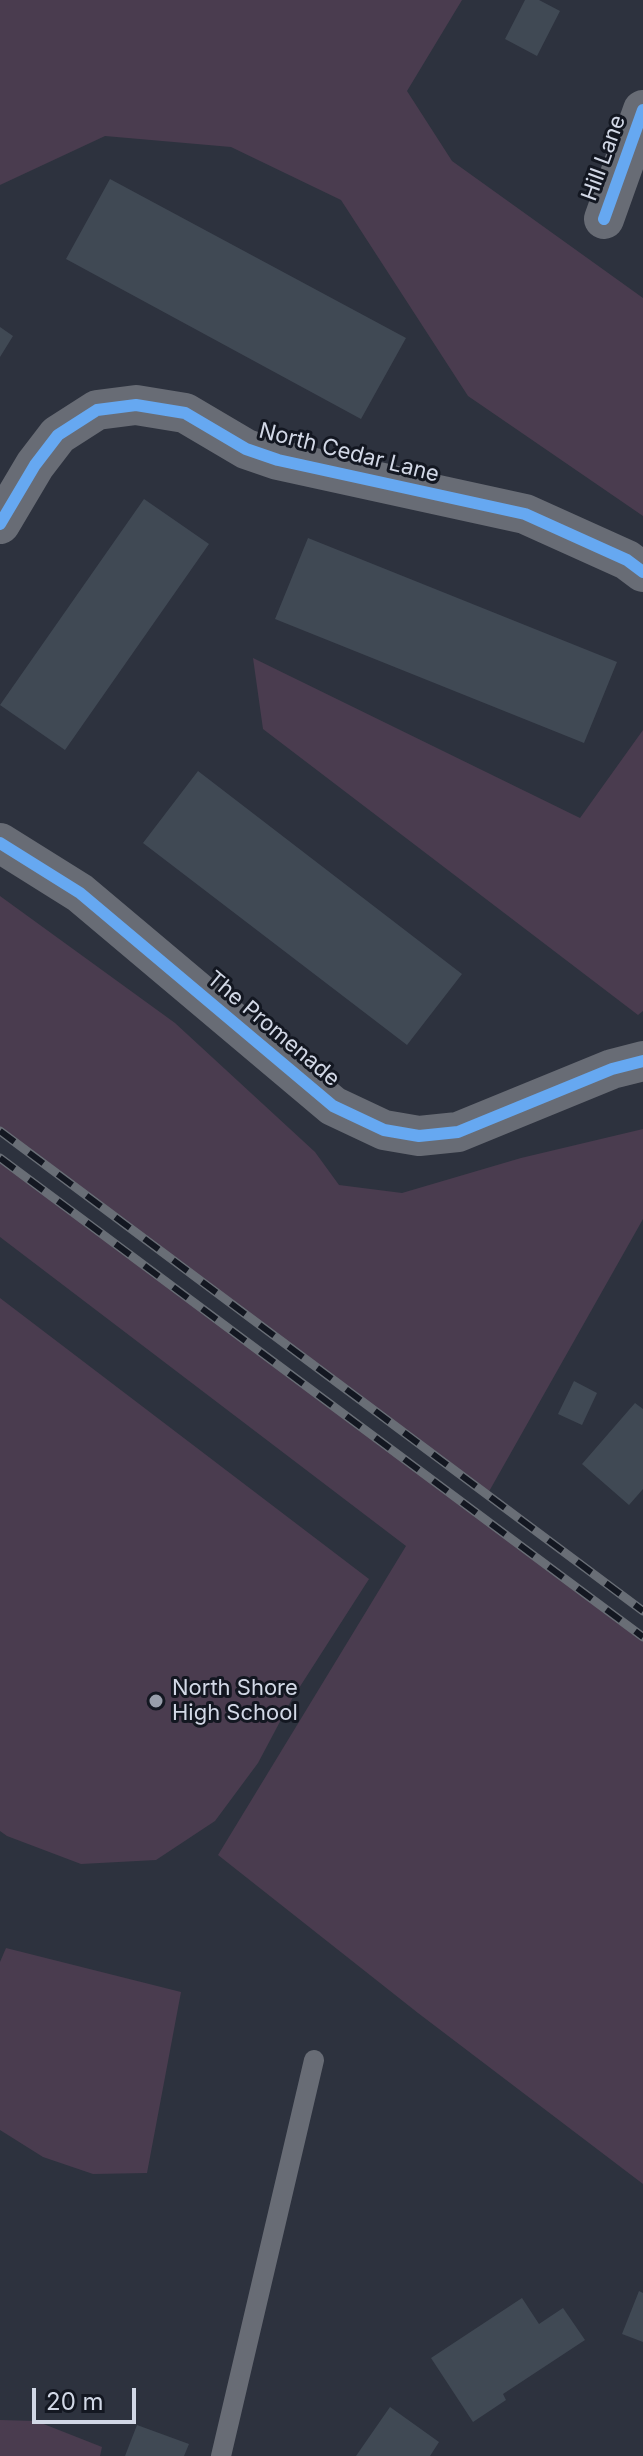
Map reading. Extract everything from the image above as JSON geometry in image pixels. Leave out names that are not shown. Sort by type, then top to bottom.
[{"type":"street","name":"Hill Lane","points":[[604,219],[643,110]]},
{"type":"street","name":"North Cedar Lane","points":[[0,524],[35,465],[58,435],[97,410],[136,405],[185,413],[246,449],[278,460],[525,514],[627,560],[643,572]]},
{"type":"street","name":"The Promenade","points":[[0,843],[80,893],[333,1106],[384,1130],[419,1136],[458,1132],[612,1069],[643,1061]]},
{"type":"lane","points":[[221,2456],[314,2060]]},
{"type":"shaded area","points":[[0,0],[462,0],[407,91],[452,161],[643,298],[643,516],[468,396],[341,200],[231,147],[105,136],[0,185]]},
{"type":"shaded area","points":[[253,658],[580,818],[643,730],[643,1011],[638,1015],[263,729]]},
{"type":"shaded area","points":[[0,896],[175,1023],[315,1152],[339,1185],[402,1193],[521,1158],[643,1129],[643,1219],[487,1495],[0,1130]]},
{"type":"shaded area","points":[[0,1158],[643,1637],[643,2184],[418,2013],[218,1855],[406,1546],[0,1237]]},
{"type":"shaded area","points":[[0,1298],[369,1579],[292,1699],[258,1763],[215,1821],[156,1860],[81,1864],[0,1831]]},
{"type":"shaded area","points":[[6,1948],[181,1992],[147,2173],[93,2174],[43,2157],[0,2130],[0,1962]]},
{"type":"shaded area","points":[[0,2420],[36,2421],[102,2447],[100,2456],[0,2456]]},
{"type":"building","points":[[525,0],[539,0],[560,11],[537,56],[505,39]]},
{"type":"building","points":[[110,179],[406,338],[361,419],[66,259]]},
{"type":"building","points":[[0,327],[13,336],[0,357]]},
{"type":"building","points":[[144,499],[209,544],[65,750],[0,705]]},
{"type":"building","points":[[308,538],[617,662],[584,743],[275,619]]},
{"type":"building","points":[[198,771],[462,974],[407,1045],[143,843]]},
{"type":"building","points":[[574,1381],[597,1393],[582,1425],[558,1414]]},
{"type":"building","points":[[635,1403],[643,1409],[643,1489],[629,1505],[582,1464]]},
{"type":"building","points":[[639,2291],[643,2293],[643,2342],[622,2334]]},
{"type":"building","points":[[522,2298],[539,2324],[563,2308],[585,2340],[503,2394],[506,2400],[473,2422],[431,2358]]},
{"type":"building","points":[[390,2407],[439,2442],[430,2456],[356,2456]]},
{"type":"building","points":[[137,2425],[189,2444],[184,2456],[125,2456]]},
{"type":"railway","points":[[0,1131],[643,1611]]},
{"type":"railway","points":[[0,1158],[643,1637]]},
{"type":"cycle path","points":[[604,219],[643,110]]},
{"type":"cycle path","points":[[0,524],[35,465],[58,435],[97,410],[136,405],[185,413],[246,449],[278,460],[525,514],[627,560],[643,572]]},
{"type":"cycle path","points":[[0,843],[80,893],[333,1106],[384,1130],[419,1136],[458,1132],[612,1069],[643,1061]]},
{"type":"place","name":"North Shore High School","points":[[156,1701]]}]
